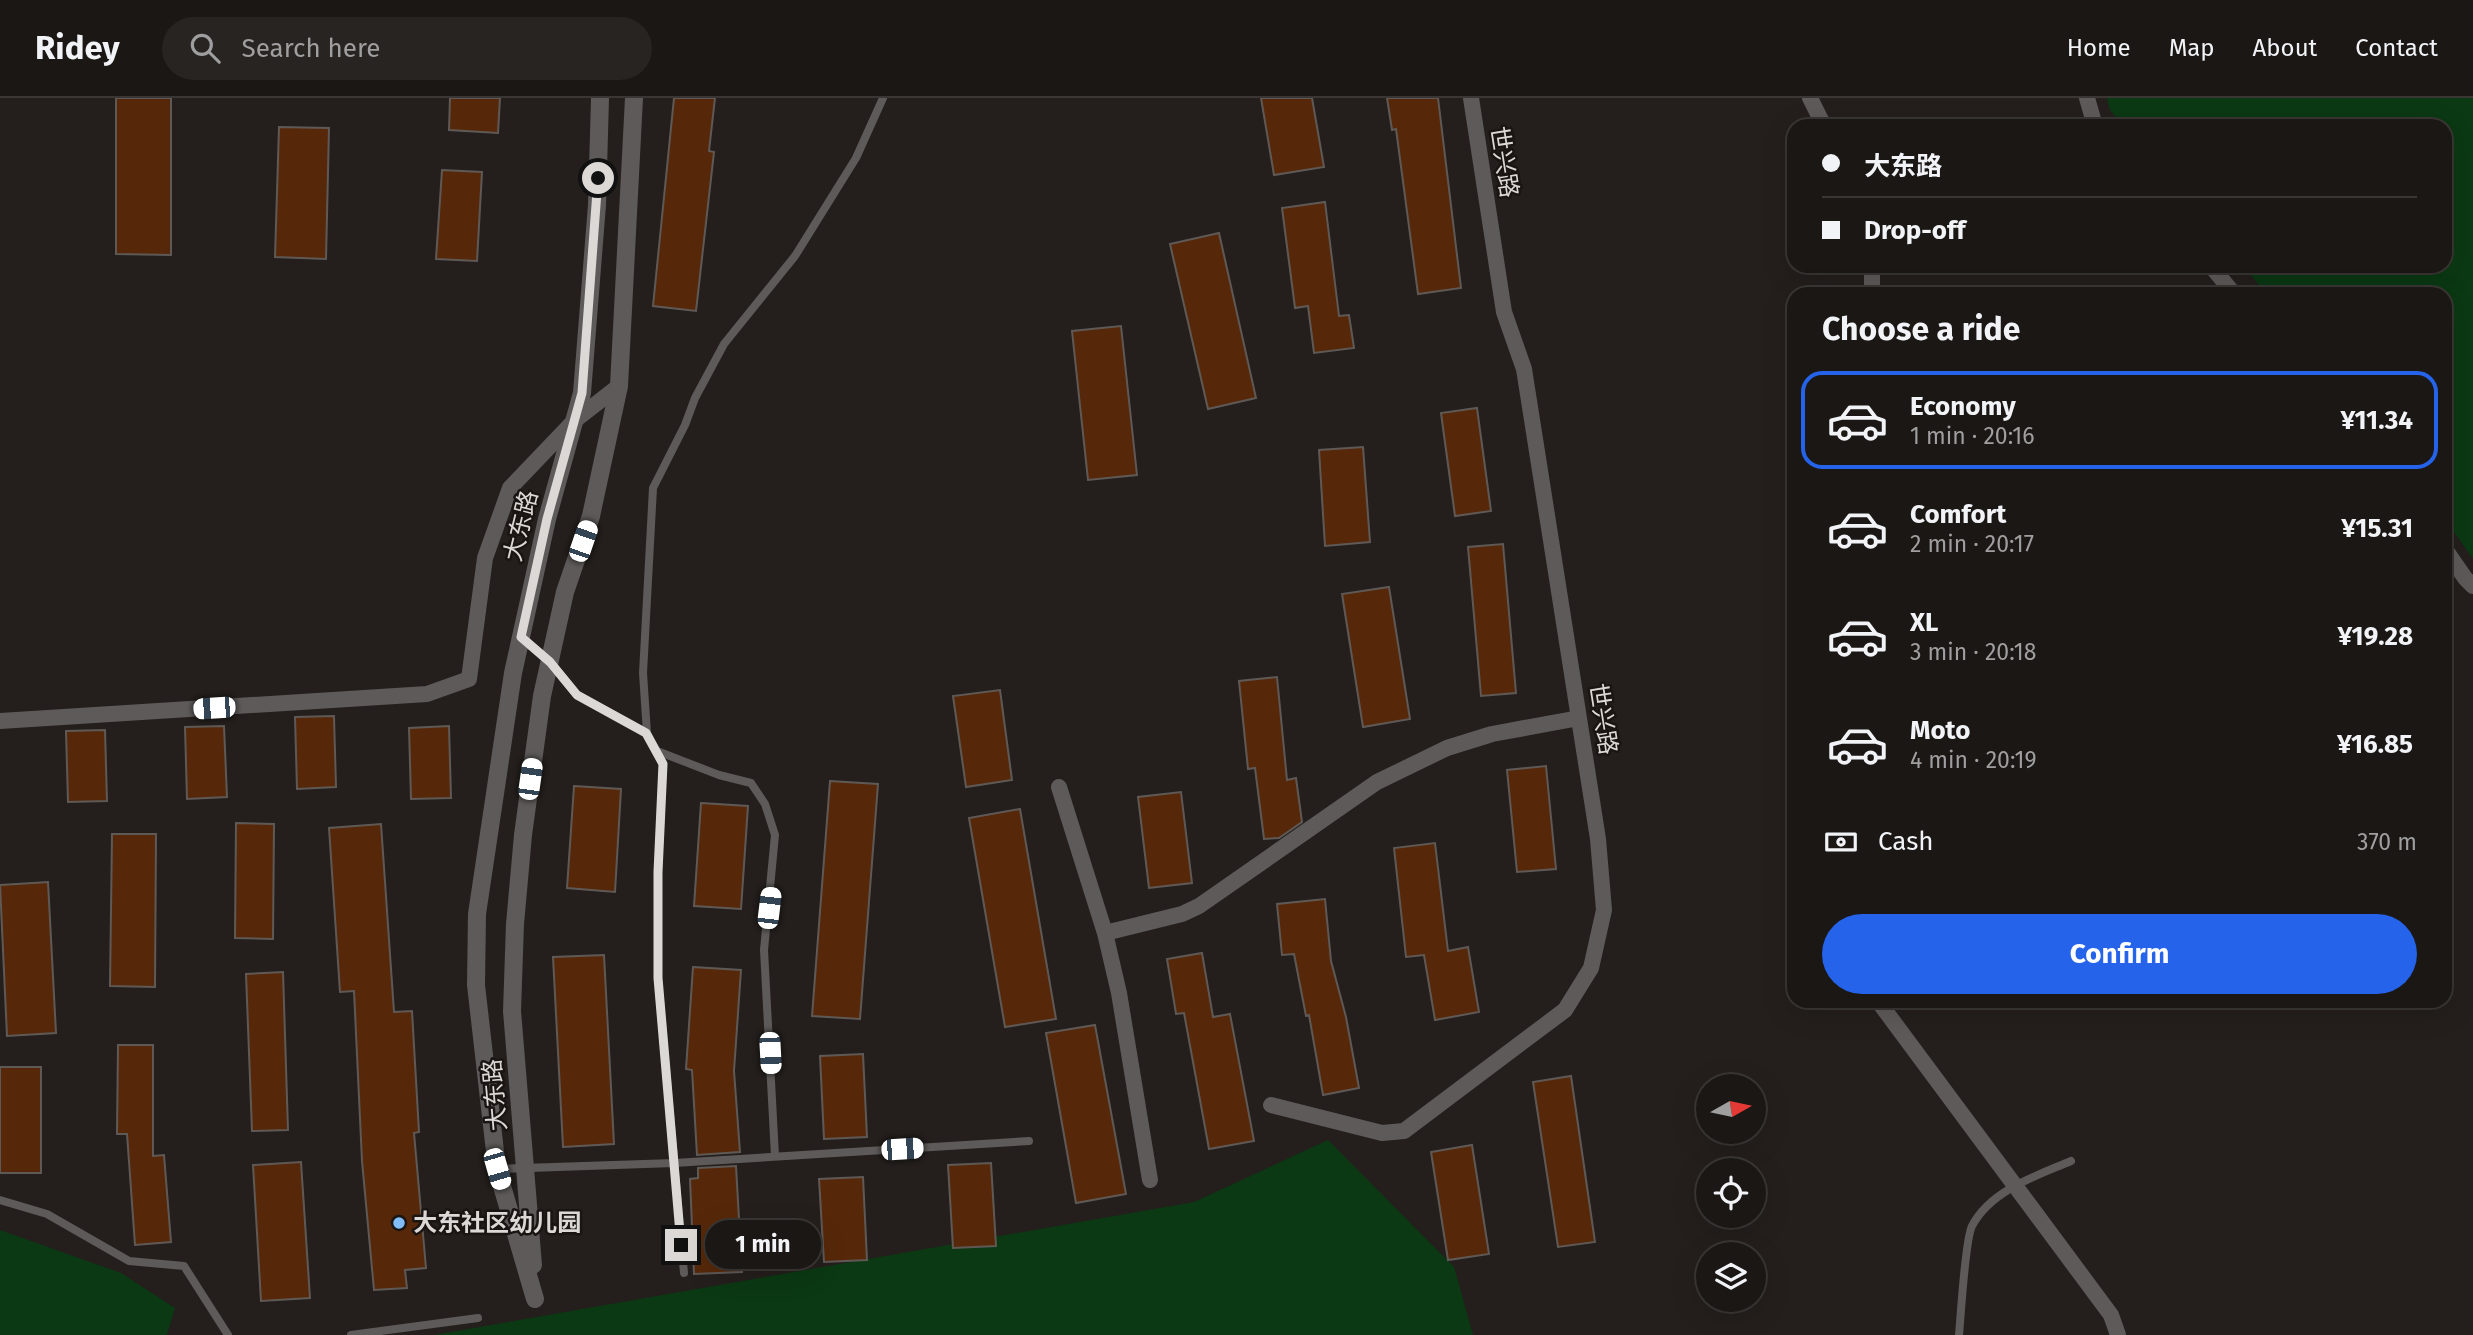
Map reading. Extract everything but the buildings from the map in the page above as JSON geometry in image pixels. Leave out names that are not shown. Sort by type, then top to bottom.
[{"type":"street","name":"大东路","points":[[600,98],[597,205],[582,393],[547,519],[521,637],[488,830],[477,914],[475,985],[497,1169],[535,1299],[527,1167],[512,1011],[515,925],[523,835],[542,696],[565,592],[592,516],[620,386],[634,98]]},
{"type":"street","name":"世兴路","points":[[1271,1105],[1382,1133],[1404,1131],[1565,1010],[1591,968],[1604,910],[1598,839],[1524,369],[1504,312],[1471,98]]},
{"type":"street","points":[[1810,98],[1820,119]]},
{"type":"street","points":[[2087,98],[2093,119]]},
{"type":"street","points":[[2217,273],[2228,287]]},
{"type":"street","points":[[0,721],[427,694],[469,679],[485,558],[510,488],[574,421],[620,386]]},
{"type":"street","points":[[2452,559],[2473,586]]},
{"type":"street","points":[[1105,933],[1182,914],[1199,906],[1377,782],[1447,748],[1492,734],[1579,718]]},
{"type":"street","points":[[1059,787],[1105,933],[1119,993],[1150,1180]]},
{"type":"street","points":[[1883,1008],[2111,1315],[2118,1335]]},
{"type":"lane","points":[[684,1273],[658,978],[658,872],[663,764],[646,733],[643,673],[653,488],[685,425],[695,398],[724,344],[795,256],[856,158],[883,98]]},
{"type":"lane","points":[[521,637],[550,662],[577,695],[646,733]]},
{"type":"lane","points":[[656,751],[719,775],[751,783],[765,804],[775,835],[764,950],[775,1156]]},
{"type":"lane","points":[[497,1169],[674,1163],[1029,1141]]},
{"type":"lane","points":[[1959,1335],[1971,1228],[1986,1208],[2014,1185],[2071,1161]]},
{"type":"lane","points":[[0,1200],[47,1214],[129,1261],[184,1266],[228,1335]]},
{"type":"lane","points":[[351,1335],[478,1318]]},
{"type":"green space","points":[[2107,98],[2473,98],[2473,559],[2452,529],[2452,287],[2261,287],[2249,273],[2452,273],[2452,119],[2117,119],[2110,110]]},
{"type":"green space","points":[[1328,1140],[1454,1267],[1473,1335],[434,1335],[1194,1202]]},
{"type":"green space","points":[[0,1230],[121,1273],[175,1308],[167,1335],[0,1335]]},
{"type":"place","name":"大东社区幼儿园","points":[[399,1223]]},
{"type":"route","points":[[598,178],[582,393],[547,519],[521,637],[550,662],[577,695],[646,733],[663,764],[658,872],[658,978],[681,1245]]}]
